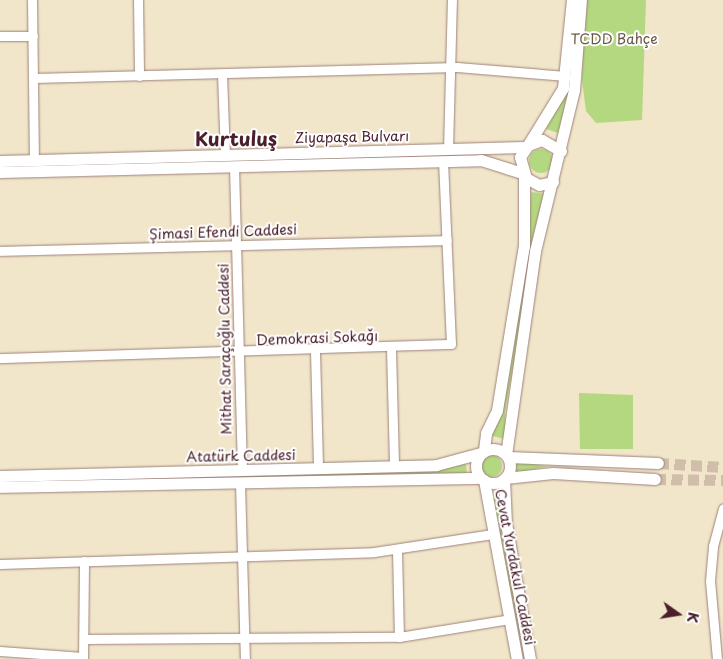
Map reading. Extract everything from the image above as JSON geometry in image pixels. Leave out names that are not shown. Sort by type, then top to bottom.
[{"type":"main road","points":[[572,0],[566,76],[551,111],[520,157],[523,174],[524,246],[498,410],[486,433],[483,452],[476,468],[482,479],[552,473],[655,479]]},
{"type":"main road","points":[[504,478],[510,466],[507,456],[535,250],[561,151],[574,90],[581,0]]},
{"type":"main road","points":[[527,146],[542,140],[561,151]]},
{"type":"main road","name":"Ziyapaşa Bulvarı","points":[[0,160],[448,150],[527,146]]},
{"type":"main road","name":"Ziyapaşa Bulvarı","points":[[0,172],[481,160],[523,174]]},
{"type":"main road","points":[[523,174],[539,185],[553,182]]},
{"type":"main road","points":[[483,452],[498,449],[507,456],[658,462]]},
{"type":"main road","name":"Atatürk Caddesi","points":[[0,476],[436,465],[483,452]]},
{"type":"main road","name":"Cevat Yurdakul Caddesi","points":[[504,478],[506,523],[530,659]]},
{"type":"main road","name":"Atatürk Caddesi","points":[[0,488],[240,482],[482,479]]},
{"type":"main road","name":"Cevat Yurdakul Caddesi","points":[[482,479],[517,659]]},
{"type":"street","points":[[32,0],[34,159]]},
{"type":"street","points":[[138,0],[139,76]]},
{"type":"street","points":[[448,150],[452,0]]},
{"type":"street","points":[[0,36],[33,36]]},
{"type":"street","points":[[34,78],[450,68],[566,76]]},
{"type":"street","points":[[222,74],[225,154]]},
{"type":"street","name":"Demokrasi Sokağı","points":[[0,358],[240,354],[390,349],[451,344],[443,162]]},
{"type":"street","name":"Mithat Saraçoğlu Caddesi","points":[[234,166],[242,470]]},
{"type":"street","name":"Şimasi Efendi Caddesi","points":[[0,251],[447,240]]},
{"type":"street","points":[[390,349],[394,467]]},
{"type":"street","points":[[316,351],[318,469]]},
{"type":"street","points":[[240,482],[245,659]]},
{"type":"street","points":[[717,659],[713,614],[713,546],[723,508]]},
{"type":"street","points":[[0,564],[397,550],[493,534]]},
{"type":"street","points":[[397,550],[399,637]]},
{"type":"street","points":[[0,651],[83,658],[84,561]]},
{"type":"street","points":[[713,614],[723,614]]},
{"type":"street","points":[[84,639],[399,637],[510,619]]},
{"type":"green space","name":"TCDD Bahçe","points":[[585,0],[646,0],[642,120],[596,123],[586,111],[582,80]]},
{"type":"green space","points":[[574,50],[561,134],[546,129],[567,91]]},
{"type":"green space","points":[[541,149],[550,152],[553,161],[550,170],[541,173],[532,170],[529,161],[532,152]]},
{"type":"green space","points":[[531,192],[546,194],[505,411],[505,439],[489,435],[528,244]]},
{"type":"green space","points":[[579,393],[633,395],[633,449],[580,449]]},
{"type":"green space","points":[[491,455],[499,458],[502,466],[499,474],[491,477],[483,474],[480,466],[483,458]]},
{"type":"green space","points":[[516,461],[545,466],[549,466],[515,473]]},
{"type":"green space","points":[[466,464],[467,474],[0,481],[437,471]]},
{"type":"green space","points":[[500,493],[500,522],[525,659],[489,495]]},
{"type":"tunnel","points":[[658,463],[723,467]]},
{"type":"tunnel","points":[[655,479],[723,480]]},
{"type":"district","name":"Kurtuluş","points":[[236,139]]}]
